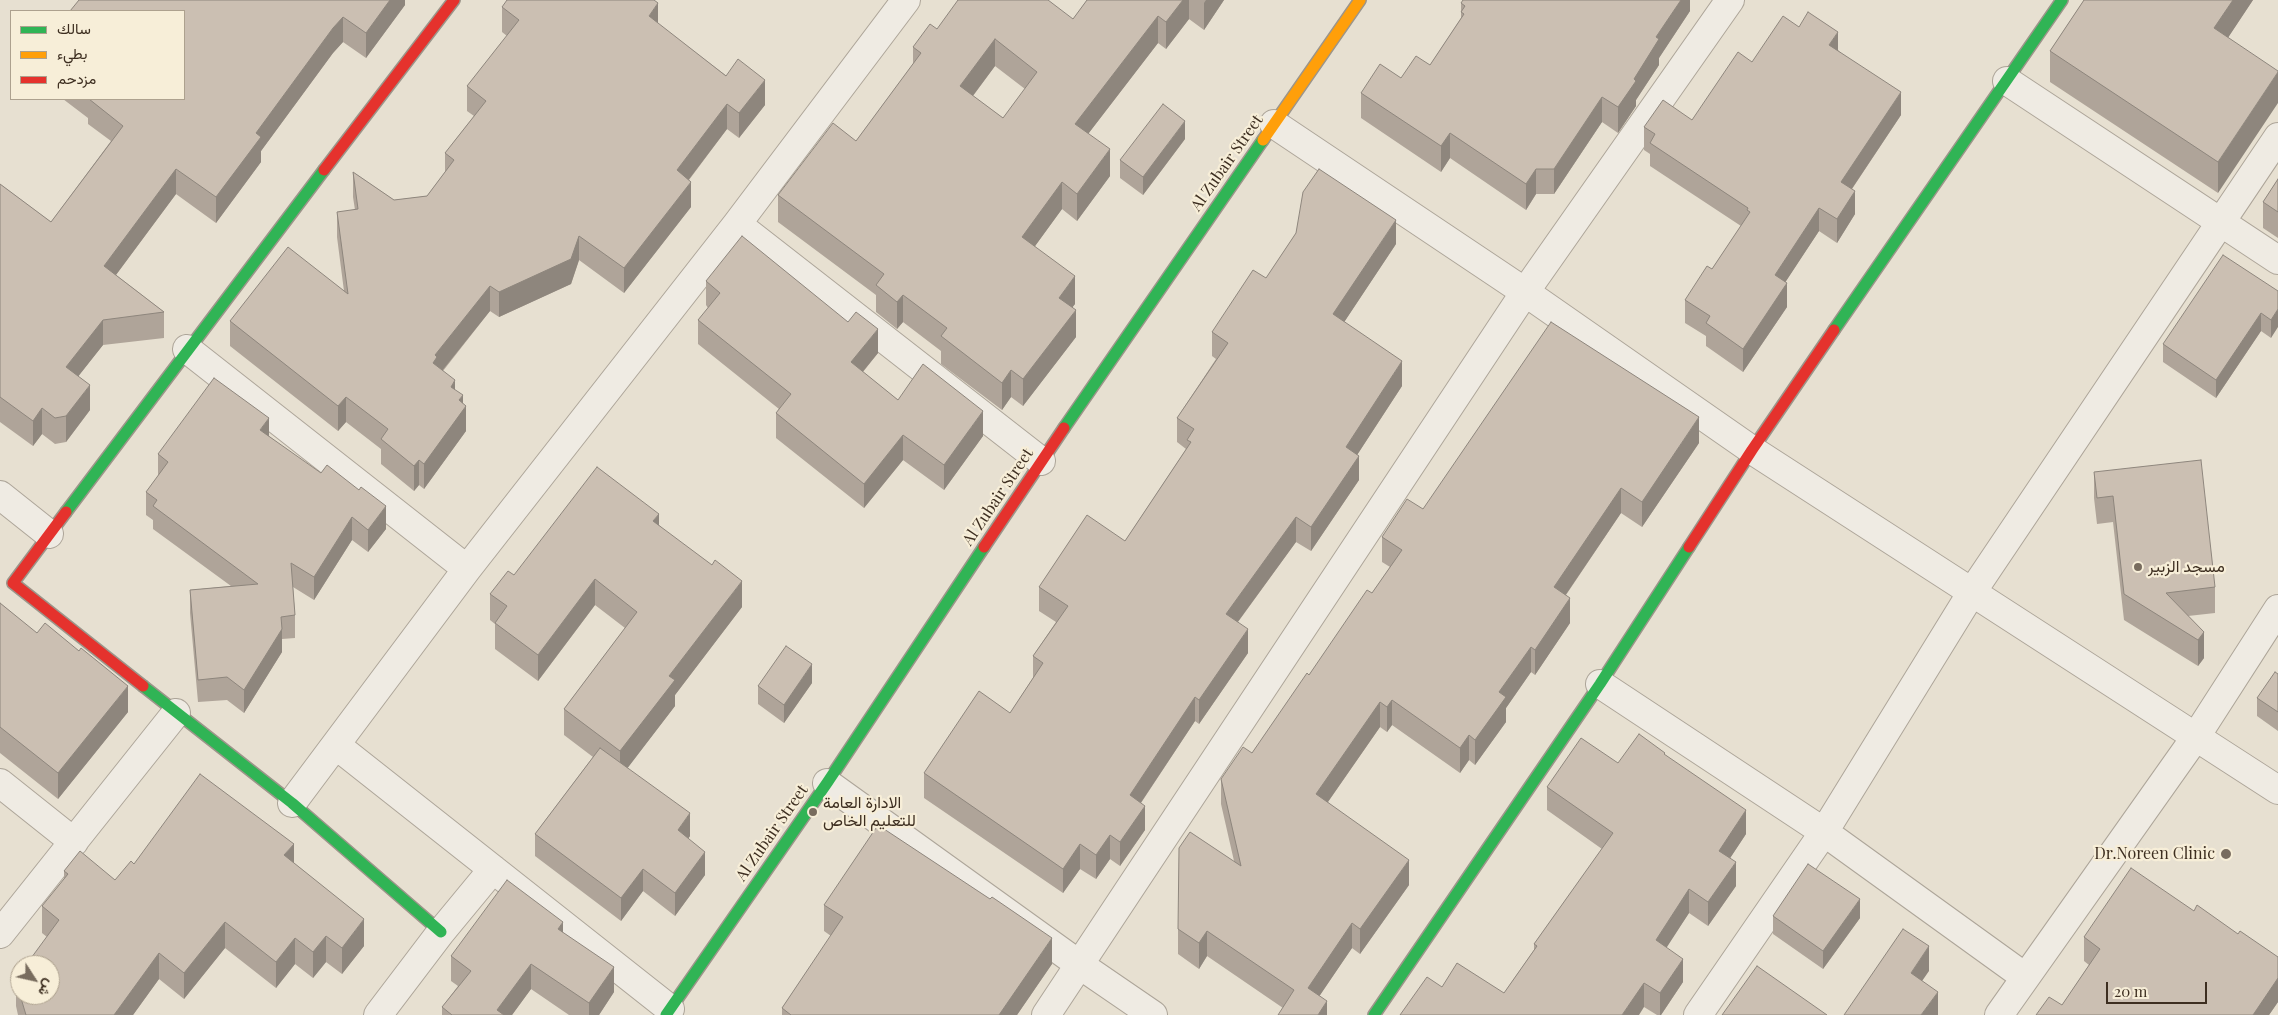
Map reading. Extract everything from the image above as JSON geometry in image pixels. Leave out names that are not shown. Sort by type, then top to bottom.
[{"type":"street","points":[[292,803],[337,746],[467,569],[737,224],[906,0]]},
{"type":"street","name":"Al Zubair Street","points":[[668,1012],[827,783],[1041,460],[1360,0]]},
{"type":"street","points":[[1046,1015],[1525,292],[1730,0]]},
{"type":"street","points":[[1374,1015],[1600,684],[1752,450],[2062,0]]},
{"type":"street","points":[[441,932],[292,803],[13,583],[449,2]]},
{"type":"street","points":[[2007,81],[2278,260]]},
{"type":"street","points":[[1274,124],[1525,292],[1752,450],[2278,790]]},
{"type":"street","points":[[1698,1015],[1824,832],[1972,592],[2278,136]]},
{"type":"street","points":[[737,224],[1041,460]]},
{"type":"street","points":[[187,350],[467,569]]},
{"type":"street","points":[[0,495],[48,534]]},
{"type":"street","points":[[2000,1015],[2195,738],[2278,609]]},
{"type":"street","points":[[1600,684],[1824,832],[2025,977]]},
{"type":"street","points":[[0,934],[176,713]]},
{"type":"street","points":[[337,746],[493,869],[668,1012]]},
{"type":"street","points":[[0,783],[74,842]]},
{"type":"street","points":[[827,783],[1080,965],[1153,1015]]},
{"type":"street","points":[[378,1015],[441,932],[493,869]]},
{"type":"building","points":[[79,0],[390,0],[366,33],[343,17],[333,28],[256,133],[261,137],[216,197],[176,169],[104,266],[164,312],[103,320],[66,367],[90,385],[66,416],[55,418],[42,408],[33,421],[0,397],[0,184],[51,222],[123,126],[90,100],[185,100],[185,10],[71,10]]},
{"type":"building","points":[[507,0],[654,0],[658,3],[649,16],[726,76],[738,59],[765,80],[739,113],[727,104],[677,170],[691,182],[624,268],[579,236],[571,259],[499,292],[490,286],[435,355],[437,357],[433,363],[455,380],[451,387],[463,395],[459,400],[466,406],[424,464],[419,460],[414,466],[381,439],[388,429],[346,397],[338,406],[230,321],[288,247],[348,294],[337,212],[358,209],[353,172],[394,200],[427,196],[454,160],[445,153],[486,101],[467,86],[519,20],[502,7]]},
{"type":"building","points":[[958,0],[1048,0],[1073,19],[1087,0],[1183,0],[1166,22],[1158,16],[1075,124],[1110,149],[1077,194],[1062,182],[1022,237],[1075,276],[1059,298],[1076,310],[1023,379],[1011,370],[1002,383],[941,336],[947,328],[903,295],[897,302],[876,285],[884,274],[778,195],[833,123],[856,141],[921,53],[913,47],[930,24],[937,29]],"holes":[[[995,39],[1037,72],[1003,118],[960,86]]]},
{"type":"building","points":[[1463,0],[1681,0],[1656,37],[1659,39],[1634,79],[1636,81],[1618,107],[1602,97],[1554,169],[1536,169],[1526,184],[1450,133],[1441,146],[1361,93],[1380,64],[1401,78],[1416,56],[1430,65],[1464,14],[1461,12],[1465,6],[1461,3]]},
{"type":"building","points":[[2084,0],[2233,0],[2214,28],[2278,72],[2218,162],[2050,51]]},
{"type":"building","points":[[1808,12],[1838,32],[1829,45],[1901,92],[1841,182],[1855,191],[1837,219],[1819,208],[1775,275],[1787,283],[1743,349],[1706,323],[1710,316],[1685,300],[1707,266],[1712,269],[1750,212],[1747,210],[1748,208],[1650,143],[1655,134],[1644,127],[1663,100],[1692,120],[1738,52],[1752,62],[1783,16],[1799,27]]},
{"type":"building","points":[[1163,104],[1185,121],[1143,177],[1120,160]]},
{"type":"building","points":[[1319,169],[1396,220],[1333,314],[1402,361],[1346,447],[1359,456],[1311,527],[1296,517],[1226,614],[1248,629],[1199,700],[1195,697],[1130,795],[1145,806],[1120,842],[1110,835],[1096,855],[1080,844],[1063,869],[924,773],[979,691],[1010,713],[1043,663],[1033,656],[1068,606],[1039,587],[1087,515],[1125,541],[1191,442],[1187,440],[1194,429],[1177,418],[1228,343],[1212,332],[1253,270],[1266,278],[1296,233],[1303,192]]},
{"type":"building","points":[[2278,179],[2278,212],[2263,202]]},
{"type":"building","points":[[742,236],[848,322],[856,312],[878,329],[851,362],[898,400],[923,364],[983,411],[944,465],[903,435],[864,484],[776,413],[791,394],[698,320],[720,293],[706,281]]},
{"type":"building","points":[[2223,255],[2278,291],[2278,309],[2271,320],[2261,313],[2216,380],[2163,344]]},
{"type":"building","points":[[1551,322],[1699,417],[1642,502],[1621,488],[1554,587],[1570,598],[1535,650],[1531,647],[1499,692],[1506,697],[1475,740],[1469,735],[1460,748],[1392,700],[1387,707],[1380,702],[1316,794],[1409,860],[1360,929],[1352,923],[1308,988],[1327,1001],[1318,1015],[1278,1015],[1294,990],[1207,931],[1199,943],[1178,929],[1179,848],[1190,832],[1241,866],[1221,779],[1243,747],[1252,753],[1307,673],[1309,675],[1367,590],[1372,593],[1402,550],[1382,537],[1407,499],[1423,509]]},
{"type":"building","points":[[214,378],[269,418],[260,430],[321,473],[327,465],[359,490],[361,487],[386,506],[368,530],[352,517],[314,577],[291,563],[295,615],[281,617],[282,629],[244,690],[227,677],[198,680],[190,590],[258,584],[153,506],[157,500],[146,492],[168,462],[158,454]]},
{"type":"building","points":[[2201,460],[2215,587],[2166,593],[2204,632],[2198,640],[2124,594],[2113,496],[2097,498],[2094,472]]},
{"type":"building","points":[[597,467],[659,514],[653,521],[712,565],[715,560],[742,581],[669,676],[675,680],[620,751],[564,709],[637,612],[595,579],[538,655],[495,623],[507,606],[490,594],[508,571],[514,575]]},
{"type":"building","points":[[0,603],[37,633],[45,623],[79,651],[81,648],[128,686],[58,773],[0,727]]},
{"type":"building","points":[[786,646],[812,664],[784,705],[758,686]]},
{"type":"building","points":[[2275,672],[2278,674],[2278,712],[2257,698]]},
{"type":"building","points":[[1639,734],[1664,754],[1746,810],[1719,851],[1736,862],[1708,902],[1689,889],[1656,940],[1683,959],[1660,993],[1644,983],[1622,1015],[1400,1015],[1427,977],[1442,987],[1457,963],[1504,993],[1537,946],[1534,944],[1613,833],[1547,787],[1581,738],[1618,763]]},
{"type":"building","points":[[600,748],[690,813],[678,830],[705,852],[675,893],[643,869],[621,898],[535,834]]},
{"type":"building","points":[[200,774],[294,844],[284,855],[364,919],[342,948],[326,936],[313,952],[295,938],[276,962],[225,922],[184,973],[159,953],[114,1015],[26,1015],[23,1005],[60,1005],[60,955],[33,955],[59,920],[42,906],[68,874],[64,871],[80,851],[115,880],[131,861],[134,864]]},
{"type":"building","points":[[878,825],[990,899],[992,897],[1052,938],[999,1015],[791,1015],[782,1008],[843,917],[824,905]]},
{"type":"building","points":[[1808,864],[1860,899],[1823,951],[1773,916]]},
{"type":"building","points":[[2131,868],[2194,911],[2197,905],[2238,934],[2240,931],[2278,957],[2278,978],[2253,1015],[2036,1015],[2049,997],[2062,1005],[2100,949],[2084,937]]},
{"type":"building","points":[[507,880],[563,922],[558,929],[614,967],[589,1003],[531,964],[497,1010],[504,1015],[452,1015],[442,1007],[471,971],[451,956]]},
{"type":"building","points":[[1903,929],[1929,946],[1911,973],[1938,992],[1921,1015],[1844,1015]]},
{"type":"building","points":[[1757,966],[1827,1015],[1722,1015]]},
{"type":"traffic: fast","points":[[1834,330],[2062,0]]},
{"type":"traffic: fast","points":[[1064,428],[1263,140]]},
{"type":"traffic: fast","points":[[66,512],[324,170]]},
{"type":"traffic: fast","points":[[666,1015],[827,783],[984,547]]},
{"type":"traffic: fast","points":[[1374,1015],[1600,684],[1689,547]]},
{"type":"traffic: fast","points":[[143,686],[292,803],[441,932]]},
{"type":"traffic: slow","points":[[1263,140],[1360,0]]},
{"type":"traffic: jam","points":[[324,170],[454,0]]},
{"type":"traffic: jam","points":[[1689,547],[1752,450],[1834,330]]},
{"type":"traffic: jam","points":[[984,547],[1064,428]]},
{"type":"traffic: jam","points":[[66,512],[13,583],[143,686]]},
{"type":"place","name":"مسجد الزبير","points":[[2138,567]]},
{"type":"place","name":"الادارة العامة للتعليم الخاص","points":[[813,812]]},
{"type":"place","name":"Dr.Noreen Clinic","points":[[2226,854]]}]
